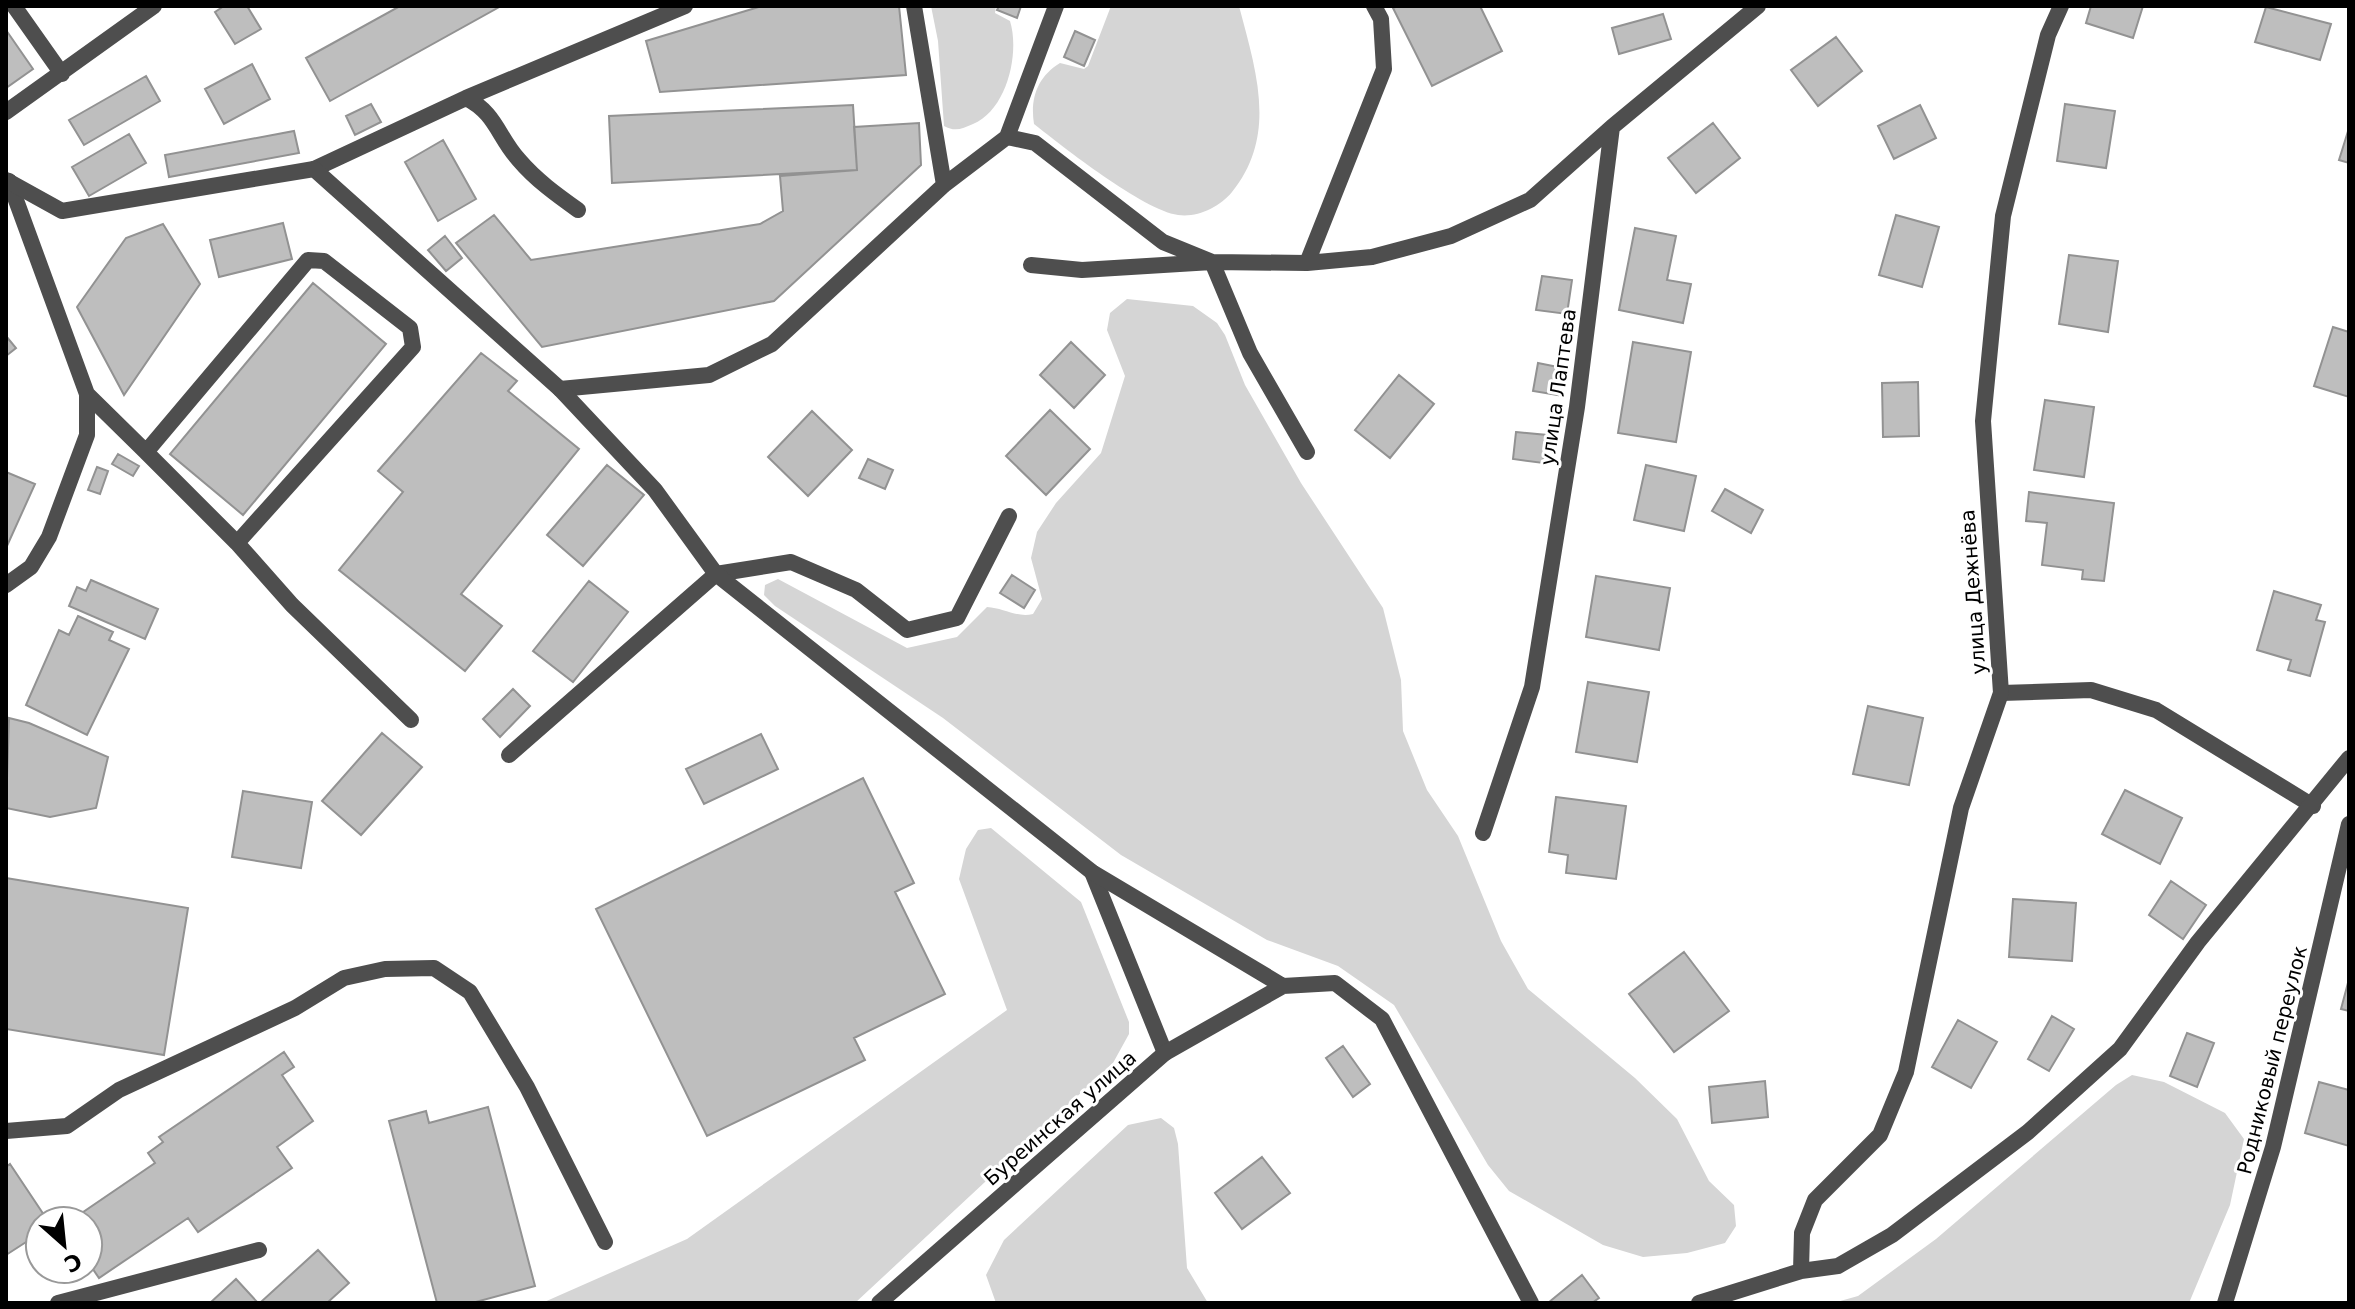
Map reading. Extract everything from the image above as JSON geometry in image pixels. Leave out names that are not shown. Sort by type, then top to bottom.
[{"type":"street","points":[[14,6],[62,74]]},
{"type":"street","points":[[6,112],[154,6]]},
{"type":"street","points":[[7,180],[62,211],[314,169],[466,98],[685,6]]},
{"type":"street","points":[[914,6],[944,185]]},
{"type":"street","points":[[560,389],[709,375],[772,344],[944,185],[1007,137],[1056,6]]},
{"type":"street","points":[[1307,263],[1384,69],[1381,19],[1374,6]]},
{"type":"street","points":[[1031,265],[1082,270],[1212,262],[1307,263],[1372,257],[1451,236],[1530,200],[1612,127],[1758,6]]},
{"type":"street","name":"улица Дежнёва","points":[[1801,1271],[1802,1233],[1815,1200],[1880,1135],[1906,1072],[1961,808],[2001,693],[1983,421],[2003,216],[2048,35],[2061,6]]},
{"type":"street","points":[[466,98],[484,108],[517,158],[545,186],[578,210]]},
{"type":"street","name":"улица Лаптева","points":[[1483,833],[1532,687],[1577,407],[1612,127]]},
{"type":"street","points":[[1007,137],[1035,143],[1163,242],[1212,262],[1250,353],[1307,452]]},
{"type":"street","points":[[314,169],[560,389],[655,490],[716,574],[1092,872],[1283,986],[1335,983],[1382,1019],[1531,1303]]},
{"type":"street","points":[[6,585],[31,567],[49,537],[87,435],[87,394],[7,180]]},
{"type":"street","points":[[146,452],[308,260],[324,261],[410,328],[413,347],[237,543]]},
{"type":"street","points":[[87,394],[237,543],[292,605],[411,720]]},
{"type":"street","points":[[509,755],[716,574],[791,562],[856,590],[907,630],[957,618],[1009,516]]},
{"type":"street","points":[[2001,693],[2091,690],[2156,710],[2313,806]]},
{"type":"street","points":[[1699,1303],[1801,1271],[1838,1266],[1892,1235],[2028,1132],[2120,1049],[2198,942],[2313,806],[2349,758]]},
{"type":"street","name":"Родниковый переулок","points":[[2225,1303],[2273,1147],[2349,824]]},
{"type":"street","points":[[1092,872],[1165,1053]]},
{"type":"street","points":[[6,1131],[67,1126],[119,1090],[295,1008],[344,978],[385,969],[434,968],[470,992],[527,1087],[605,1242]]},
{"type":"street","name":"Буреинская улица","points":[[879,1303],[1165,1053],[1283,986]]},
{"type":"street","points":[[58,1303],[259,1250]]},
{"type":"shaded area","points":[[931,6],[996,6],[995,13],[1010,21],[1012,64],[1002,94],[985,117],[962,128],[944,126],[938,41]]},
{"type":"shaded area","points":[[1111,6],[1239,6],[1252,54],[1259,125],[1255,148],[1246,170],[1232,192],[1215,207],[1193,215],[1163,211],[1104,176],[1034,124],[1034,97],[1041,82],[1060,63],[1084,69],[1088,66]]},
{"type":"shaded area","points":[[1127,299],[1193,306],[1217,323],[1225,335],[1245,385],[1301,483],[1383,608],[1401,680],[1403,731],[1427,790],[1458,836],[1501,941],[1528,989],[1635,1078],[1677,1119],[1709,1181],[1734,1205],[1736,1226],[1725,1243],[1687,1253],[1643,1257],[1603,1245],[1509,1191],[1488,1165],[1394,1005],[1338,966],[1267,940],[1121,855],[943,718],[775,606],[764,595],[765,585],[778,579],[907,648],[957,637],[987,607],[1021,615],[1033,614],[1042,599],[1031,558],[1037,532],[1056,503],[1101,453],[1125,376],[1107,330],[1110,313]]},
{"type":"shaded area","points":[[991,828],[1081,902],[1129,1022],[1129,1034],[1113,1063],[855,1303],[542,1303],[687,1239],[1007,1010],[959,879],[966,849],[978,830]]},
{"type":"shaded area","points":[[2132,1075],[2164,1082],[2225,1113],[2244,1139],[2230,1205],[2189,1303],[1833,1303],[1858,1296],[1936,1239],[2116,1085]]},
{"type":"shaded area","points":[[1161,1118],[1174,1128],[1178,1144],[1187,1268],[1208,1303],[996,1303],[986,1275],[1004,1240],[1128,1125]]},
{"type":"building","points":[[224,6],[247,6],[261,29],[235,44],[215,12]]},
{"type":"building","points":[[400,6],[501,6],[330,101],[306,58]]},
{"type":"building","points":[[762,6],[899,6],[906,75],[660,92],[646,41]]},
{"type":"building","points":[[999,6],[1021,6],[1017,18],[997,10]]},
{"type":"building","points":[[1480,6],[1502,51],[1432,86],[1393,8]]},
{"type":"building","points":[[2091,6],[2143,6],[2133,38],[2086,23]]},
{"type":"building","points":[[2266,7],[2331,24],[2320,60],[2255,42]]},
{"type":"building","points":[[1663,14],[1671,39],[1619,54],[1612,28]]},
{"type":"building","points":[[6,30],[33,69],[6,88]]},
{"type":"building","points":[[1075,31],[1095,40],[1084,66],[1064,57]]},
{"type":"building","points":[[1836,37],[1862,71],[1818,106],[1791,70]]},
{"type":"building","points":[[252,64],[270,99],[224,124],[205,89]]},
{"type":"building","points":[[146,76],[160,101],[84,145],[69,120]]},
{"type":"building","points":[[371,104],[381,122],[355,135],[346,116]]},
{"type":"building","points":[[2065,104],[2115,111],[2106,168],[2057,161]]},
{"type":"building","points":[[853,105],[857,170],[612,183],[609,116]]},
{"type":"building","points":[[1920,105],[1936,138],[1894,159],[1878,126]]},
{"type":"building","points":[[919,123],[921,165],[774,301],[542,347],[456,243],[494,215],[531,260],[760,224],[783,211],[780,176],[857,170],[854,127]]},
{"type":"building","points":[[1713,123],[1740,158],[1696,193],[1668,158]]},
{"type":"building","points":[[2349,128],[2349,163],[2339,160]]},
{"type":"building","points":[[294,131],[299,153],[169,177],[165,155]]},
{"type":"building","points":[[129,134],[146,163],[89,196],[72,167]]},
{"type":"building","points":[[443,140],[476,199],[438,221],[405,162]]},
{"type":"building","points":[[1896,215],[1939,227],[1922,287],[1879,275]]},
{"type":"building","points":[[283,223],[292,259],[219,277],[210,240]]},
{"type":"building","points":[[163,224],[200,284],[124,395],[77,307],[126,238]]},
{"type":"building","points":[[1635,228],[1676,236],[1667,280],[1691,284],[1683,323],[1619,310]]},
{"type":"building","points":[[445,236],[462,258],[446,271],[428,250]]},
{"type":"building","points":[[2069,255],[2118,261],[2108,332],[2059,324]]},
{"type":"building","points":[[1542,276],[1572,280],[1567,314],[1536,310]]},
{"type":"building","points":[[313,283],[386,344],[243,515],[170,454]]},
{"type":"building","points":[[2333,327],[2349,332],[2349,397],[2314,386]]},
{"type":"building","points":[[6,336],[16,348],[6,356]]},
{"type":"building","points":[[1071,342],[1105,375],[1074,408],[1040,375]]},
{"type":"building","points":[[1633,342],[1691,352],[1676,442],[1618,433]]},
{"type":"building","points":[[481,353],[517,381],[508,391],[579,449],[461,594],[502,626],[465,671],[339,570],[403,492],[378,471]]},
{"type":"building","points":[[1538,363],[1563,368],[1558,395],[1533,391]]},
{"type":"building","points":[[1399,375],[1434,404],[1390,458],[1355,430]]},
{"type":"building","points":[[1918,382],[1919,436],[1883,437],[1882,383]]},
{"type":"building","points":[[2045,400],[2094,407],[2084,477],[2034,470]]},
{"type":"building","points":[[1050,410],[1090,449],[1046,495],[1006,456]]},
{"type":"building","points":[[812,411],[852,450],[808,496],[768,457]]},
{"type":"building","points":[[1516,432],[1547,435],[1543,463],[1513,459]]},
{"type":"building","points":[[118,454],[139,466],[133,476],[112,464]]},
{"type":"building","points":[[868,459],[893,470],[885,489],[859,478]]},
{"type":"building","points":[[607,465],[644,495],[583,566],[547,535]]},
{"type":"building","points":[[1646,465],[1696,476],[1684,531],[1634,520]]},
{"type":"building","points":[[97,467],[108,471],[100,494],[88,490]]},
{"type":"building","points":[[6,472],[35,484],[7,546],[6,546]]},
{"type":"building","points":[[1725,489],[1763,510],[1751,533],[1712,511]]},
{"type":"building","points":[[2029,492],[2114,503],[2104,581],[2082,579],[2083,570],[2042,565],[2047,523],[2026,521]]},
{"type":"building","points":[[1012,575],[1035,590],[1024,608],[1000,593]]},
{"type":"building","points":[[1596,576],[1670,588],[1659,650],[1586,637]]},
{"type":"building","points":[[91,580],[158,609],[145,639],[69,606],[77,587],[86,591]]},
{"type":"building","points":[[589,581],[628,612],[573,682],[533,651]]},
{"type":"building","points":[[2274,591],[2321,605],[2316,620],[2325,622],[2310,676],[2288,670],[2291,660],[2257,650]]},
{"type":"building","points":[[78,616],[113,632],[109,640],[129,649],[87,735],[26,705],[59,630],[69,635]]},
{"type":"building","points":[[1588,682],[1649,692],[1637,762],[1576,752]]},
{"type":"building","points":[[513,689],[530,706],[500,737],[483,719]]},
{"type":"building","points":[[1868,706],[1923,718],[1909,785],[1853,774]]},
{"type":"building","points":[[9,718],[29,723],[108,757],[96,808],[50,817],[6,808]]},
{"type":"building","points":[[382,733],[422,767],[361,835],[322,801]]},
{"type":"building","points":[[761,734],[778,769],[704,804],[686,769]]},
{"type":"building","points":[[863,778],[914,883],[895,892],[945,994],[854,1038],[865,1060],[707,1136],[596,909]]},
{"type":"building","points":[[2125,790],[2182,818],[2160,864],[2102,834]]},
{"type":"building","points":[[243,791],[312,802],[301,868],[232,857]]},
{"type":"building","points":[[1556,797],[1626,806],[1616,879],[1566,873],[1568,855],[1549,852]]},
{"type":"building","points":[[6,878],[188,908],[164,1055],[6,1029]]},
{"type":"building","points":[[2171,881],[2206,905],[2183,939],[2149,915]]},
{"type":"building","points":[[2013,899],[2076,903],[2072,961],[2009,957]]},
{"type":"building","points":[[1684,952],[1729,1011],[1674,1052],[1629,994]]},
{"type":"building","points":[[2349,979],[2349,1011],[2341,1009]]},
{"type":"building","points":[[2052,1016],[2074,1029],[2049,1071],[2028,1059]]},
{"type":"building","points":[[1958,1020],[1997,1042],[1971,1088],[1932,1067]]},
{"type":"building","points":[[2187,1033],[2214,1043],[2197,1087],[2170,1076]]},
{"type":"building","points":[[1343,1046],[1370,1084],[1353,1097],[1326,1058]]},
{"type":"building","points":[[284,1052],[294,1067],[282,1075],[313,1121],[277,1147],[292,1168],[198,1232],[188,1218],[104,1275],[104,1205],[93,1205],[155,1163],[148,1153],[163,1142],[159,1137]]},
{"type":"building","points":[[1765,1081],[1768,1117],[1712,1123],[1709,1087]]},
{"type":"building","points":[[2319,1082],[2349,1090],[2349,1146],[2305,1133]]},
{"type":"building","points":[[488,1107],[535,1286],[472,1303],[437,1303],[389,1121],[426,1111],[429,1123]]},
{"type":"building","points":[[1262,1157],[1290,1193],[1242,1229],[1215,1193]]},
{"type":"building","points":[[10,1164],[37,1205],[24,1205],[24,1243],[6,1255],[6,1167]]},
{"type":"building","points":[[318,1250],[349,1283],[327,1303],[262,1301]]},
{"type":"building","points":[[1582,1275],[1599,1298],[1592,1303],[1548,1303]]},
{"type":"building","points":[[236,1279],[258,1303],[210,1303]]}]
